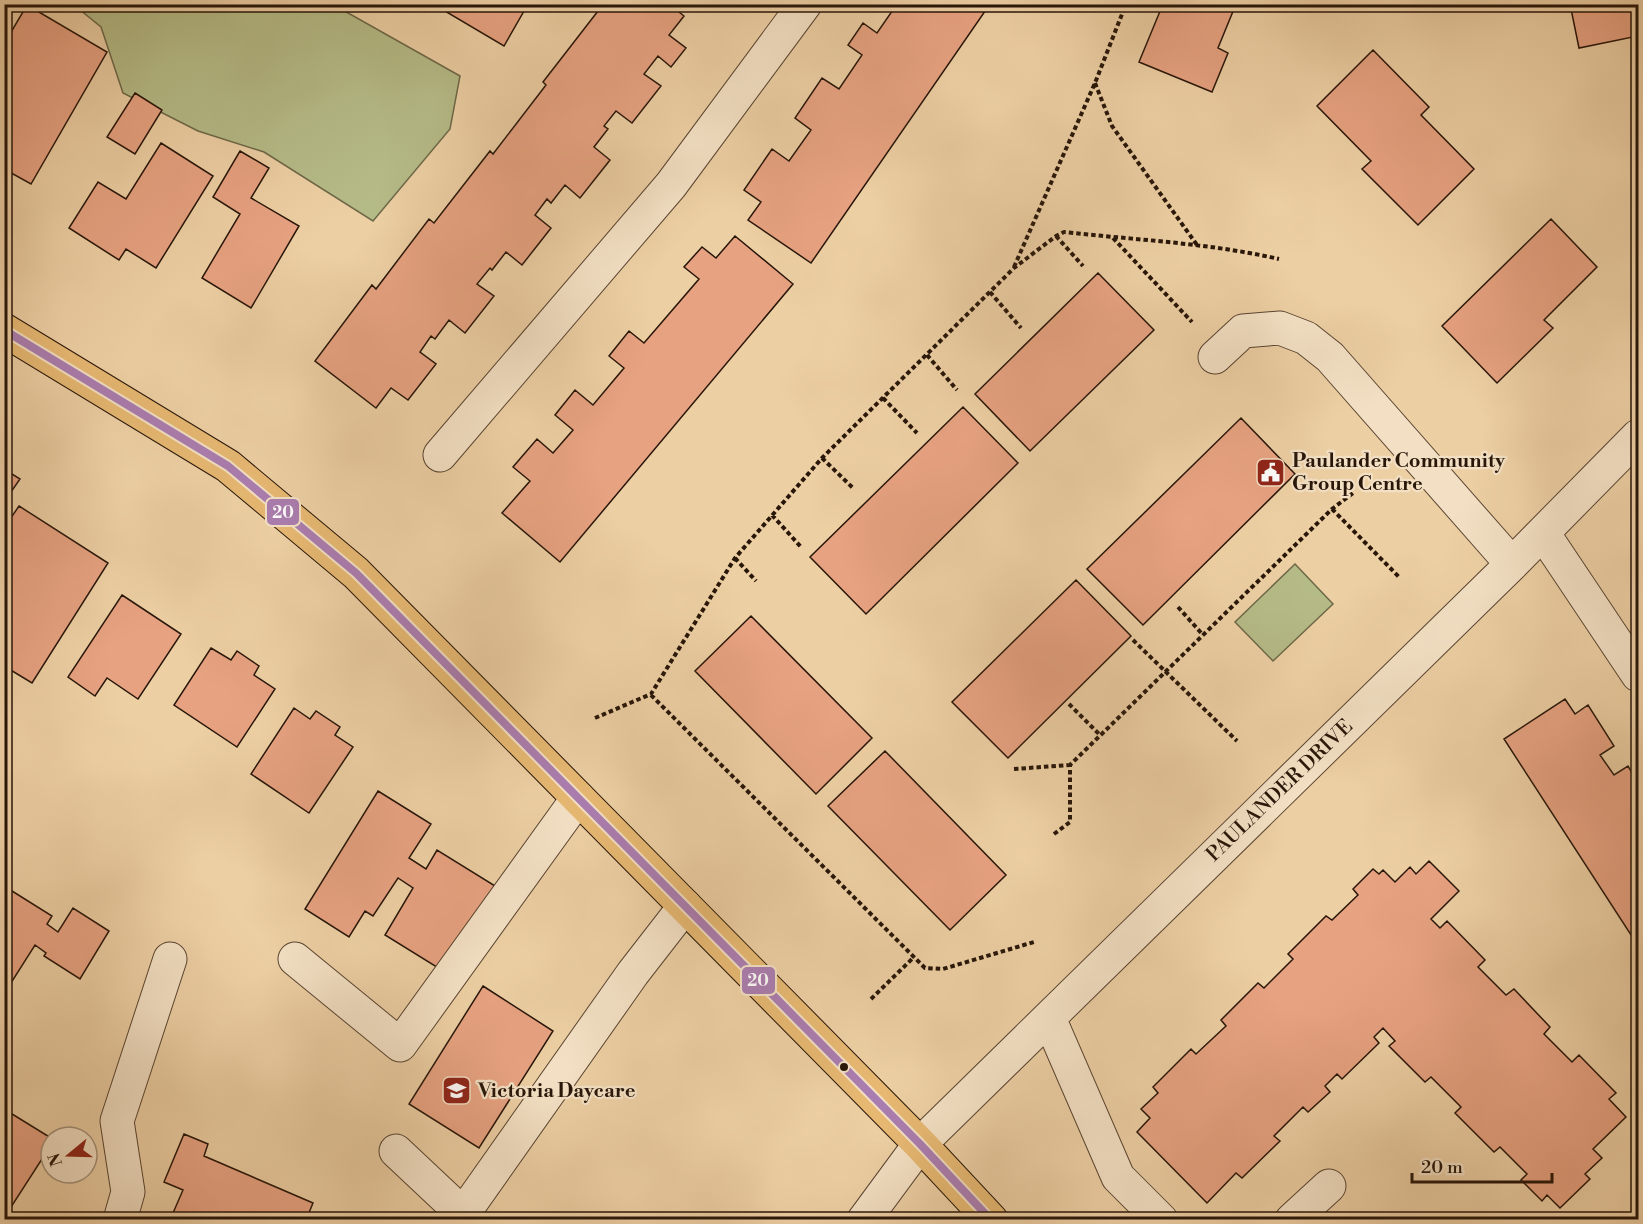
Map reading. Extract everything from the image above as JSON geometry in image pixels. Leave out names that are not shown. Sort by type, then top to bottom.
[{"type":"main road","points":[[4,330],[228,466],[356,573],[920,1144],[991,1220]]},
{"type":"street","points":[[440,455],[671,185],[805,4]]},
{"type":"street","points":[[1215,357],[1243,331],[1280,328],[1306,338],[1330,357],[1512,564]]},
{"type":"street","name":"PAULANDER DRIVE","points":[[864,1220],[920,1144],[1512,564],[1638,436]]},
{"type":"street","points":[[1543,533],[1638,675]]},
{"type":"street","points":[[295,960],[399,1045],[578,798]]},
{"type":"street","points":[[396,1151],[463,1214],[633,973],[685,906]]},
{"type":"street","points":[[120,1220],[128,1192],[117,1122],[170,959]]},
{"type":"street","points":[[1049,1018],[1118,1177],[1161,1220]]},
{"type":"street","points":[[1292,1220],[1329,1186]]},
{"type":"path","points":[[1014,268],[1095,83],[1126,4]]},
{"type":"path","points":[[1095,83],[1112,126],[1198,245]]},
{"type":"path","points":[[595,718],[651,694],[735,558],[822,458],[1014,268],[1056,236],[1064,232],[1198,245],[1280,259]]},
{"type":"path","points":[[1056,236],[1083,266]]},
{"type":"path","points":[[1112,237],[1195,326]]},
{"type":"path","points":[[990,292],[1021,328]]},
{"type":"path","points":[[927,355],[957,390]]},
{"type":"path","points":[[883,398],[917,433]]},
{"type":"path","points":[[822,458],[854,489]]},
{"type":"path","points":[[1014,769],[1070,765],[1332,509],[1353,493]]},
{"type":"path","points":[[1332,509],[1400,578]]},
{"type":"path","points":[[772,515],[801,547]]},
{"type":"path","points":[[735,558],[756,581]]},
{"type":"path","points":[[1178,607],[1203,635]]},
{"type":"path","points":[[1133,640],[1237,741]]},
{"type":"path","points":[[651,694],[925,968],[943,969],[1034,942]]},
{"type":"path","points":[[1069,704],[1100,735]]},
{"type":"path","points":[[1054,834],[1070,822],[1070,765]]},
{"type":"path","points":[[871,999],[913,958]]},
{"type":"green space","points":[[74,5],[334,5],[460,76],[450,129],[373,221],[264,152],[198,131],[123,93],[101,27]]},
{"type":"green space","points":[[1295,564],[1333,604],[1273,661],[1235,622]]},
{"type":"building","points":[[433,4],[528,4],[504,46]]},
{"type":"building","points":[[598,4],[669,4],[684,16],[669,35],[686,48],[671,67],[658,56],[644,74],[661,86],[632,123],[616,111],[604,126],[608,129],[594,147],[610,160],[580,198],[565,185],[551,203],[547,199],[535,215],[551,228],[522,265],[506,252],[477,284],[494,296],[465,333],[449,320],[435,339],[431,336],[420,352],[436,364],[408,400],[391,388],[376,408],[315,361],[372,285],[376,289],[429,219],[434,223],[490,151],[493,154],[546,85],[543,82],[598,11],[595,8]]},
{"type":"building","points":[[897,4],[990,4],[811,263],[748,220],[761,202],[744,190],[772,149],[789,161],[811,130],[795,118],[822,78],[839,89],[862,55],[848,45],[863,23],[877,33]]},
{"type":"building","points":[[1163,4],[1236,4],[1218,48],[1228,53],[1212,92],[1139,62]]},
{"type":"building","points":[[1570,4],[1638,4],[1638,36],[1579,48]]},
{"type":"building","points":[[27,5],[107,52],[31,184],[4,169],[4,44]]},
{"type":"building","points":[[1373,50],[1429,107],[1421,115],[1474,169],[1418,225],[1362,169],[1371,161],[1317,106]]},
{"type":"building","points":[[135,93],[162,110],[135,154],[107,137]]},
{"type":"building","points":[[161,143],[213,176],[156,268],[126,249],[119,260],[69,228],[98,182],[126,199]]},
{"type":"building","points":[[240,151],[269,168],[251,198],[299,226],[251,308],[202,278],[240,214],[213,197]]},
{"type":"building","points":[[1551,219],[1597,267],[1544,320],[1553,328],[1497,383],[1442,326]]},
{"type":"building","points":[[735,236],[793,284],[560,562],[502,513],[530,481],[513,467],[537,439],[553,453],[573,430],[555,415],[575,390],[593,405],[624,368],[609,356],[629,331],[644,343],[699,279],[684,267],[702,247],[716,258]]},
{"type":"building","points":[[1098,273],[1154,330],[1030,451],[975,394]]},
{"type":"building","points":[[963,407],[1018,463],[866,614],[810,557]]},
{"type":"building","points":[[1241,418],[1295,474],[1143,625],[1087,569]]},
{"type":"building","points":[[4,469],[20,479],[4,502]]},
{"type":"building","points":[[19,506],[108,563],[32,683],[4,666],[4,528]]},
{"type":"building","points":[[1076,580],[1131,636],[1008,758],[952,702]]},
{"type":"building","points":[[122,595],[181,634],[138,699],[107,678],[95,696],[68,677]]},
{"type":"building","points":[[751,616],[872,738],[816,794],[695,671]]},
{"type":"building","points":[[211,648],[231,660],[237,651],[259,666],[254,675],[275,689],[237,747],[174,705]]},
{"type":"building","points":[[1565,699],[1575,714],[1588,705],[1614,746],[1600,755],[1614,775],[1628,766],[1638,783],[1638,935],[1633,938],[1504,739]]},
{"type":"building","points":[[294,708],[310,719],[316,711],[340,727],[335,735],[353,747],[309,813],[251,774]]},
{"type":"building","points":[[885,751],[1006,875],[950,930],[828,806]]},
{"type":"building","points":[[378,791],[431,824],[409,858],[426,869],[437,850],[500,889],[448,974],[385,935],[413,888],[398,878],[373,916],[365,911],[349,937],[305,909]]},
{"type":"building","points":[[1429,861],[1459,891],[1431,919],[1440,928],[1447,921],[1485,960],[1478,967],[1506,995],[1514,989],[1550,1027],[1544,1034],[1572,1062],[1579,1055],[1616,1093],[1609,1099],[1626,1117],[1593,1149],[1602,1158],[1585,1174],[1590,1179],[1560,1208],[1547,1195],[1542,1201],[1521,1180],[1527,1174],[1500,1147],[1494,1152],[1455,1113],[1461,1107],[1431,1077],[1425,1082],[1389,1046],[1395,1041],[1383,1028],[1374,1037],[1379,1043],[1342,1079],[1337,1074],[1325,1086],[1330,1092],[1308,1112],[1303,1107],[1274,1136],[1280,1141],[1242,1178],[1236,1173],[1207,1203],[1137,1132],[1150,1118],[1141,1109],[1158,1093],[1153,1087],[1191,1049],[1196,1054],[1226,1026],[1221,1020],[1258,983],[1264,988],[1293,959],[1288,954],[1326,916],[1332,920],[1358,895],[1353,889],[1373,869],[1379,874],[1383,870],[1395,882],[1410,867],[1416,874]]},
{"type":"building","points":[[4,886],[52,916],[47,924],[58,932],[73,908],[109,931],[80,979],[44,956],[46,953],[35,945],[4,994]]},
{"type":"building","points":[[483,986],[553,1031],[479,1148],[409,1104]]},
{"type":"building","points":[[4,1109],[39,1131],[39,1164],[4,1218]]},
{"type":"building","points":[[184,1134],[208,1144],[204,1156],[313,1203],[306,1220],[170,1220],[183,1190],[164,1182]]},
{"type":"transit line","name":"20","points":[[4,330],[228,466],[356,573],[920,1144],[991,1220]]},
{"type":"place","name":"Paulander Community Group Centre","points":[[1271,473]]},
{"type":"place","name":"Victoria Daycare","points":[[457,1091]]}]
